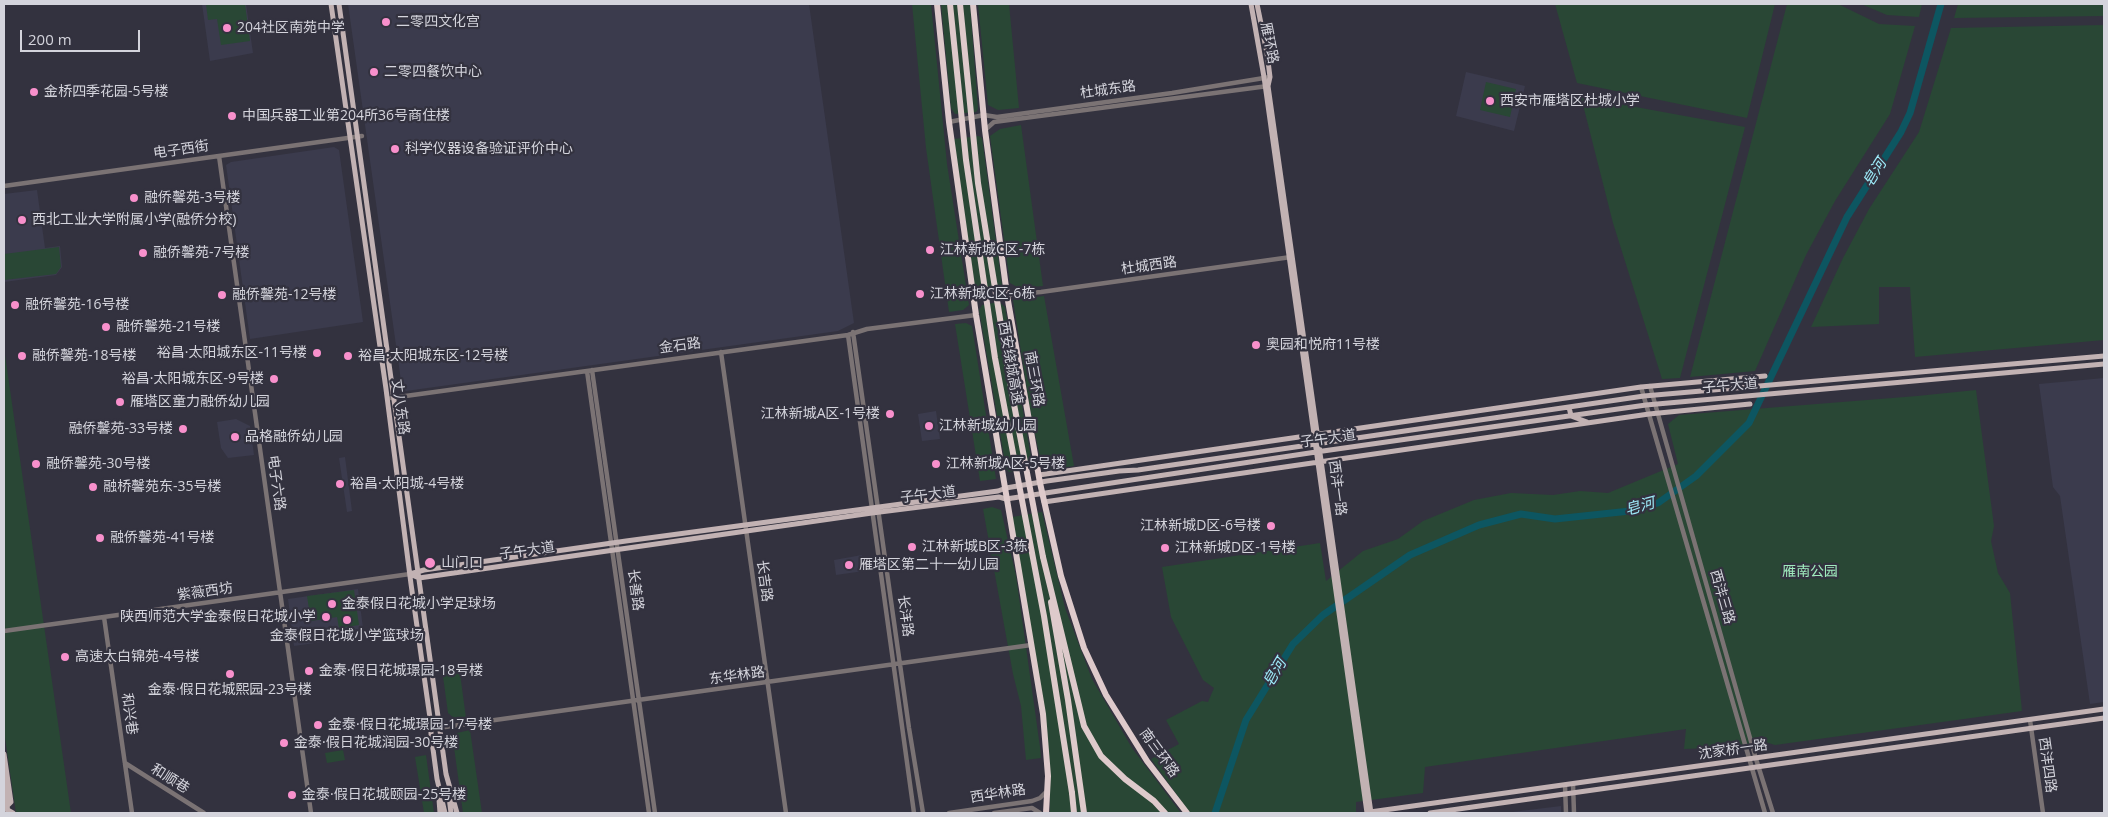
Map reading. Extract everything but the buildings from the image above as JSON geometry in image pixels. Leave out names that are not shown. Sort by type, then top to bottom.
[{"type":"highway","points":[[937,4],[949,122],[976,315],[1043,714],[1047,790],[1046,813]]},
{"type":"highway","name":"西安绕城高速","points":[[950,4],[966,160],[995,358],[1044,616],[1072,793],[1073,813]]},
{"type":"highway","name":"西安绕城高速","points":[[960,4],[978,183],[1012,389],[1068,700],[1084,813]]},
{"type":"highway","name":"南三环路","points":[[973,4],[985,130],[1007,295],[1039,479],[1069,606],[1095,675],[1127,731],[1187,813]]},
{"type":"highway","points":[[1043,557],[1084,726],[1101,756],[1166,813]]},
{"type":"main road","name":"丈八东路","points":[[332,4],[387,398],[437,779],[445,813]]},
{"type":"main road","name":"丈八东路","points":[[339,4],[359,137],[451,813]]},
{"type":"main road","name":"雁环路","points":[[1251,4],[1267,77]]},
{"type":"main road","name":"雁环路","points":[[1257,4],[1267,77],[1266,86]]},
{"type":"main road","name":"西沣一路","points":[[1266,86],[1368,813]]},
{"type":"main road","name":"子午大道","points":[[410,574],[418,571],[879,509],[998,491],[1039,479],[1138,470],[1644,396],[2104,356]]},
{"type":"main road","name":"子午大道","points":[[879,509],[999,497],[1006,500],[1318,452],[1646,405],[2104,364]]},
{"type":"main road","points":[[1039,479],[1316,434],[1641,387],[1765,376]]},
{"type":"main road","points":[[1044,502],[1649,414],[1750,404]]},
{"type":"main road","points":[[1569,407],[1571,416],[1588,423]]},
{"type":"main road","name":"子午大道","points":[[419,578],[614,546]]},
{"type":"main road","points":[[410,574],[419,578]]},
{"type":"main road","name":"沈家桥一路","points":[[1368,813],[2104,709]]},
{"type":"main road","name":"沈家桥一路","points":[[1430,813],[2104,718]]},
{"type":"main road","points":[[4,754],[11,802],[8,810]]},
{"type":"main road","name":"丈八东路","points":[[446,774],[457,813]]},
{"type":"main road","points":[[437,779],[440,813]]},
{"type":"main road","points":[[4,781],[8,810]]},
{"type":"street","name":"杜城东路","points":[[949,122],[984,115],[997,117],[1172,93],[1267,77]]},
{"type":"street","name":"杜城东路","points":[[985,130],[994,122],[1266,86]]},
{"type":"street","name":"电子西街","points":[[4,186],[359,137]]},
{"type":"street","name":"电子六路","points":[[219,156],[311,813]]},
{"type":"street","name":"杜城西路","points":[[1007,295],[1041,292],[1291,257]]},
{"type":"street","name":"金石路","points":[[387,398],[976,315]]},
{"type":"street","name":"长沣路","points":[[854,332],[900,664],[923,813]]},
{"type":"street","name":"长沣路","points":[[848,334],[914,813]]},
{"type":"street","name":"长吉路","points":[[721,352],[786,813]]},
{"type":"street","name":"长善路","points":[[589,370],[650,813]]},
{"type":"street","name":"西沣三路","points":[[1650,386],[1773,813]]},
{"type":"street","name":"西沣三路","points":[[1641,387],[1765,813]]},
{"type":"street","name":"长善路","points":[[614,546],[640,701],[655,813]]},
{"type":"street","name":"紫薇西坊","points":[[4,632],[410,574]]},
{"type":"street","name":"和兴巷","points":[[104,617],[132,813]]},
{"type":"street","name":"东华林路","points":[[444,727],[1032,645]]},
{"type":"street","name":"西沣四路","points":[[2030,720],[2043,813]]},
{"type":"street","name":"和顺巷","points":[[125,763],[204,813]]},
{"type":"street","points":[[1573,784],[1574,813]]},
{"type":"street","points":[[1566,785],[1566,813]]},
{"type":"street","name":"西华林路","points":[[949,813],[1032,801],[1040,798],[1047,790]]},
{"type":"street","name":"西华林路","points":[[994,813],[1032,808],[1040,813]]},
{"type":"shaded area","name":"204社区南苑中学","points":[[202,4],[246,4],[253,53],[210,61]]},
{"type":"shaded area","points":[[348,4],[809,4],[854,323],[838,331],[406,391],[402,388]]},
{"type":"shaded area","name":"西安市雁塔区杜城小学","points":[[1466,72],[1525,86],[1514,131],[1456,116]]},
{"type":"shaded area","points":[[334,147],[339,150],[363,322],[250,339],[226,165],[231,162]]},
{"type":"shaded area","name":"西北工业大学附属小学(融侨分校)","points":[[37,190],[45,248],[60,246],[62,267],[56,275],[4,282],[4,194]]},
{"type":"shaded area","points":[[2104,378],[2104,702],[2090,704],[2060,496],[2053,487],[2039,384]]},
{"type":"shaded area","name":"江林新城幼儿园","points":[[936,411],[940,439],[922,441],[918,414]]},
{"type":"shaded area","name":"品格融侨幼儿园","points":[[236,419],[250,426],[254,455],[228,458],[221,448],[217,422]]},
{"type":"shaded area","points":[[345,457],[352,511],[347,512],[339,458]]},
{"type":"shaded area","name":"雁塔区第二十一幼儿园","points":[[862,555],[864,571],[836,575],[834,560]]},
{"type":"shaded area","name":"陕西师范大学金泰假日花城小学","points":[[358,589],[364,636],[294,646],[288,599]]},
{"type":"shaded area","points":[[1561,806],[1561,813],[1504,813]]},
{"type":"green space","points":[[206,4],[245,4],[250,41],[221,45],[217,19],[208,20]]},
{"type":"green space","points":[[912,4],[931,4],[947,164],[969,305],[963,310],[949,312],[926,148]]},
{"type":"green space","points":[[941,4],[970,4],[978,109],[976,112],[955,114],[951,108]]},
{"type":"green space","points":[[978,4],[1009,4],[1019,108],[998,110],[988,105]]},
{"type":"green space","points":[[1555,4],[1775,4],[1747,118],[1577,83]]},
{"type":"green space","points":[[1787,4],[1838,4],[1879,24],[1915,26],[1890,114],[1835,201],[1806,255],[1755,371],[1690,377]]},
{"type":"green space","points":[[1861,4],[1922,4],[1919,17],[1887,15]]},
{"type":"green space","points":[[1958,4],[2104,4],[2104,16],[1954,18]]},
{"type":"green space","points":[[2104,25],[2104,340],[1915,357],[1910,287],[1879,287],[1879,324],[1811,327],[1843,258],[1869,209],[1919,132],[1951,28]]},
{"type":"green space","points":[[1486,82],[1516,89],[1510,117],[1480,110]]},
{"type":"green space","points":[[1581,97],[1745,127],[1680,378],[1662,379],[1613,223]]},
{"type":"green space","points":[[1021,125],[1043,286],[1019,288],[1010,283],[990,136],[1000,129]]},
{"type":"green space","points":[[979,136],[982,138],[1002,285],[1000,288],[975,291],[954,139]]},
{"type":"green space","points":[[59,247],[61,267],[56,274],[4,280],[4,254]]},
{"type":"green space","points":[[1044,296],[1074,466],[1052,469],[1042,468],[1030,409],[1013,300]]},
{"type":"green space","points":[[999,302],[1005,307],[1032,463],[1029,468],[1009,472],[1006,468],[979,310],[982,305]]},
{"type":"green space","points":[[966,323],[972,326],[996,479],[980,481],[955,324]]},
{"type":"green space","points":[[4,348],[71,813],[16,813],[4,731]]},
{"type":"green space","name":"雁南公园","points":[[1976,390],[1994,526],[1991,541],[1998,573],[2010,593],[2022,711],[1775,745],[1762,741],[1734,747],[1684,749],[1686,729],[1425,767],[1423,793],[1356,802],[1356,813],[1190,813],[1151,759],[1179,744],[1166,720],[1202,701],[1208,702],[1214,688],[1203,680],[1171,617],[1162,567],[1320,543],[1326,581],[1363,551],[1398,539],[1423,521],[1474,500],[1511,493],[1553,495],[1580,491],[1608,493],[1678,464],[1668,424],[1679,415]]},
{"type":"green space","points":[[992,507],[1001,510],[1016,576],[1041,758],[1026,760],[1021,706],[1013,674],[983,509]]},
{"type":"green space","points":[[1042,512],[1065,608],[1092,679],[1132,748],[1181,813],[1050,813],[1050,776],[1012,517]]},
{"type":"green space","points":[[354,590],[359,625],[339,628],[337,617],[311,621],[307,596]]},
{"type":"green space","points":[[459,666],[466,718],[456,720],[448,713],[442,669]]},
{"type":"green space","points":[[470,730],[482,813],[463,813],[453,740],[457,733]]},
{"type":"green space","points":[[343,750],[345,760],[327,763],[325,753]]},
{"type":"green space","points":[[426,755],[434,813],[424,813],[415,757]]},
{"type":"waterway","name":"皂河","points":[[1215,813],[1246,720],[1293,644],[1323,615],[1410,555],[1479,525],[1521,514],[1555,519],[1630,511],[1658,503],[1696,476],[1749,423],[1847,217],[1901,132],[1910,113],[1941,4]]},
{"type":"place","name":"二零四文化宫","points":[[386,22]]},
{"type":"place","name":"204社区南苑中学","points":[[227,28]]},
{"type":"place","name":"二零四餐饮中心","points":[[374,72]]},
{"type":"place","name":"金桥四季花园-5号楼","points":[[34,92]]},
{"type":"place","name":"西安市雁塔区杜城小学","points":[[1490,101]]},
{"type":"place","name":"中国兵器工业第204所36号商住楼","points":[[232,116]]},
{"type":"place","name":"科学仪器设备验证评价中心","points":[[395,149]]},
{"type":"place","name":"融侨馨苑-3号楼","points":[[134,198]]},
{"type":"place","name":"西北工业大学附属小学(融侨分校)","points":[[22,220]]},
{"type":"place","name":"江林新城C区-7栋","points":[[930,250]]},
{"type":"place","name":"融侨馨苑-7号楼","points":[[143,253]]},
{"type":"place","name":"江林新城C区-6栋","points":[[920,294]]},
{"type":"place","name":"融侨馨苑-12号楼","points":[[222,295]]},
{"type":"place","name":"融侨馨苑-16号楼","points":[[15,305]]},
{"type":"place","name":"融侨馨苑-21号楼","points":[[106,327]]},
{"type":"place","name":"奥园和悦府11号楼","points":[[1256,345]]},
{"type":"place","name":"裕昌·太阳城东区-11号楼","points":[[317,353]]},
{"type":"place","name":"融侨馨苑-18号楼","points":[[22,356]]},
{"type":"place","name":"裕昌·太阳城东区-12号楼","points":[[348,356]]},
{"type":"place","name":"裕昌·太阳城东区-9号楼","points":[[274,379]]},
{"type":"place","name":"雁塔区童力融侨幼儿园","points":[[120,402]]},
{"type":"place","name":"江林新城A区-1号楼","points":[[890,414]]},
{"type":"place","name":"江林新城幼儿园","points":[[929,426]]},
{"type":"place","name":"融侨馨苑-33号楼","points":[[183,429]]},
{"type":"place","name":"品格融侨幼儿园","points":[[235,437]]},
{"type":"place","name":"融侨馨苑-30号楼","points":[[36,464]]},
{"type":"place","name":"江林新城A区-5号楼","points":[[936,464]]},
{"type":"place","name":"裕昌·太阳城-4号楼","points":[[340,484]]},
{"type":"place","name":"融桥馨苑东-35号楼","points":[[93,487]]},
{"type":"place","name":"江林新城D区-6号楼","points":[[1271,526]]},
{"type":"place","name":"融侨馨苑-41号楼","points":[[100,538]]},
{"type":"place","name":"江林新城B区-3栋","points":[[912,547]]},
{"type":"place","name":"江林新城D区-1号楼","points":[[1165,548]]},
{"type":"place","name":"山门口","points":[[430,563]]},
{"type":"place","name":"雁塔区第二十一幼儿园","points":[[849,565]]},
{"type":"place","name":"金泰假日花城小学足球场","points":[[332,604]]},
{"type":"place","name":"陕西师范大学金泰假日花城小学","points":[[326,617]]},
{"type":"place","name":"金泰假日花城小学篮球场","points":[[347,620]]},
{"type":"place","name":"高速太白锦苑-4号楼","points":[[65,657]]},
{"type":"place","name":"金泰·假日花城璟园-18号楼","points":[[309,671]]},
{"type":"place","name":"金泰·假日花城熙园-23号楼","points":[[230,674]]},
{"type":"place","name":"金泰·假日花城璟园-17号楼","points":[[318,725]]},
{"type":"place","name":"金泰·假日花城润园-30号楼","points":[[284,743]]},
{"type":"place","name":"金泰·假日花城颐园-25号楼","points":[[292,795]]}]
